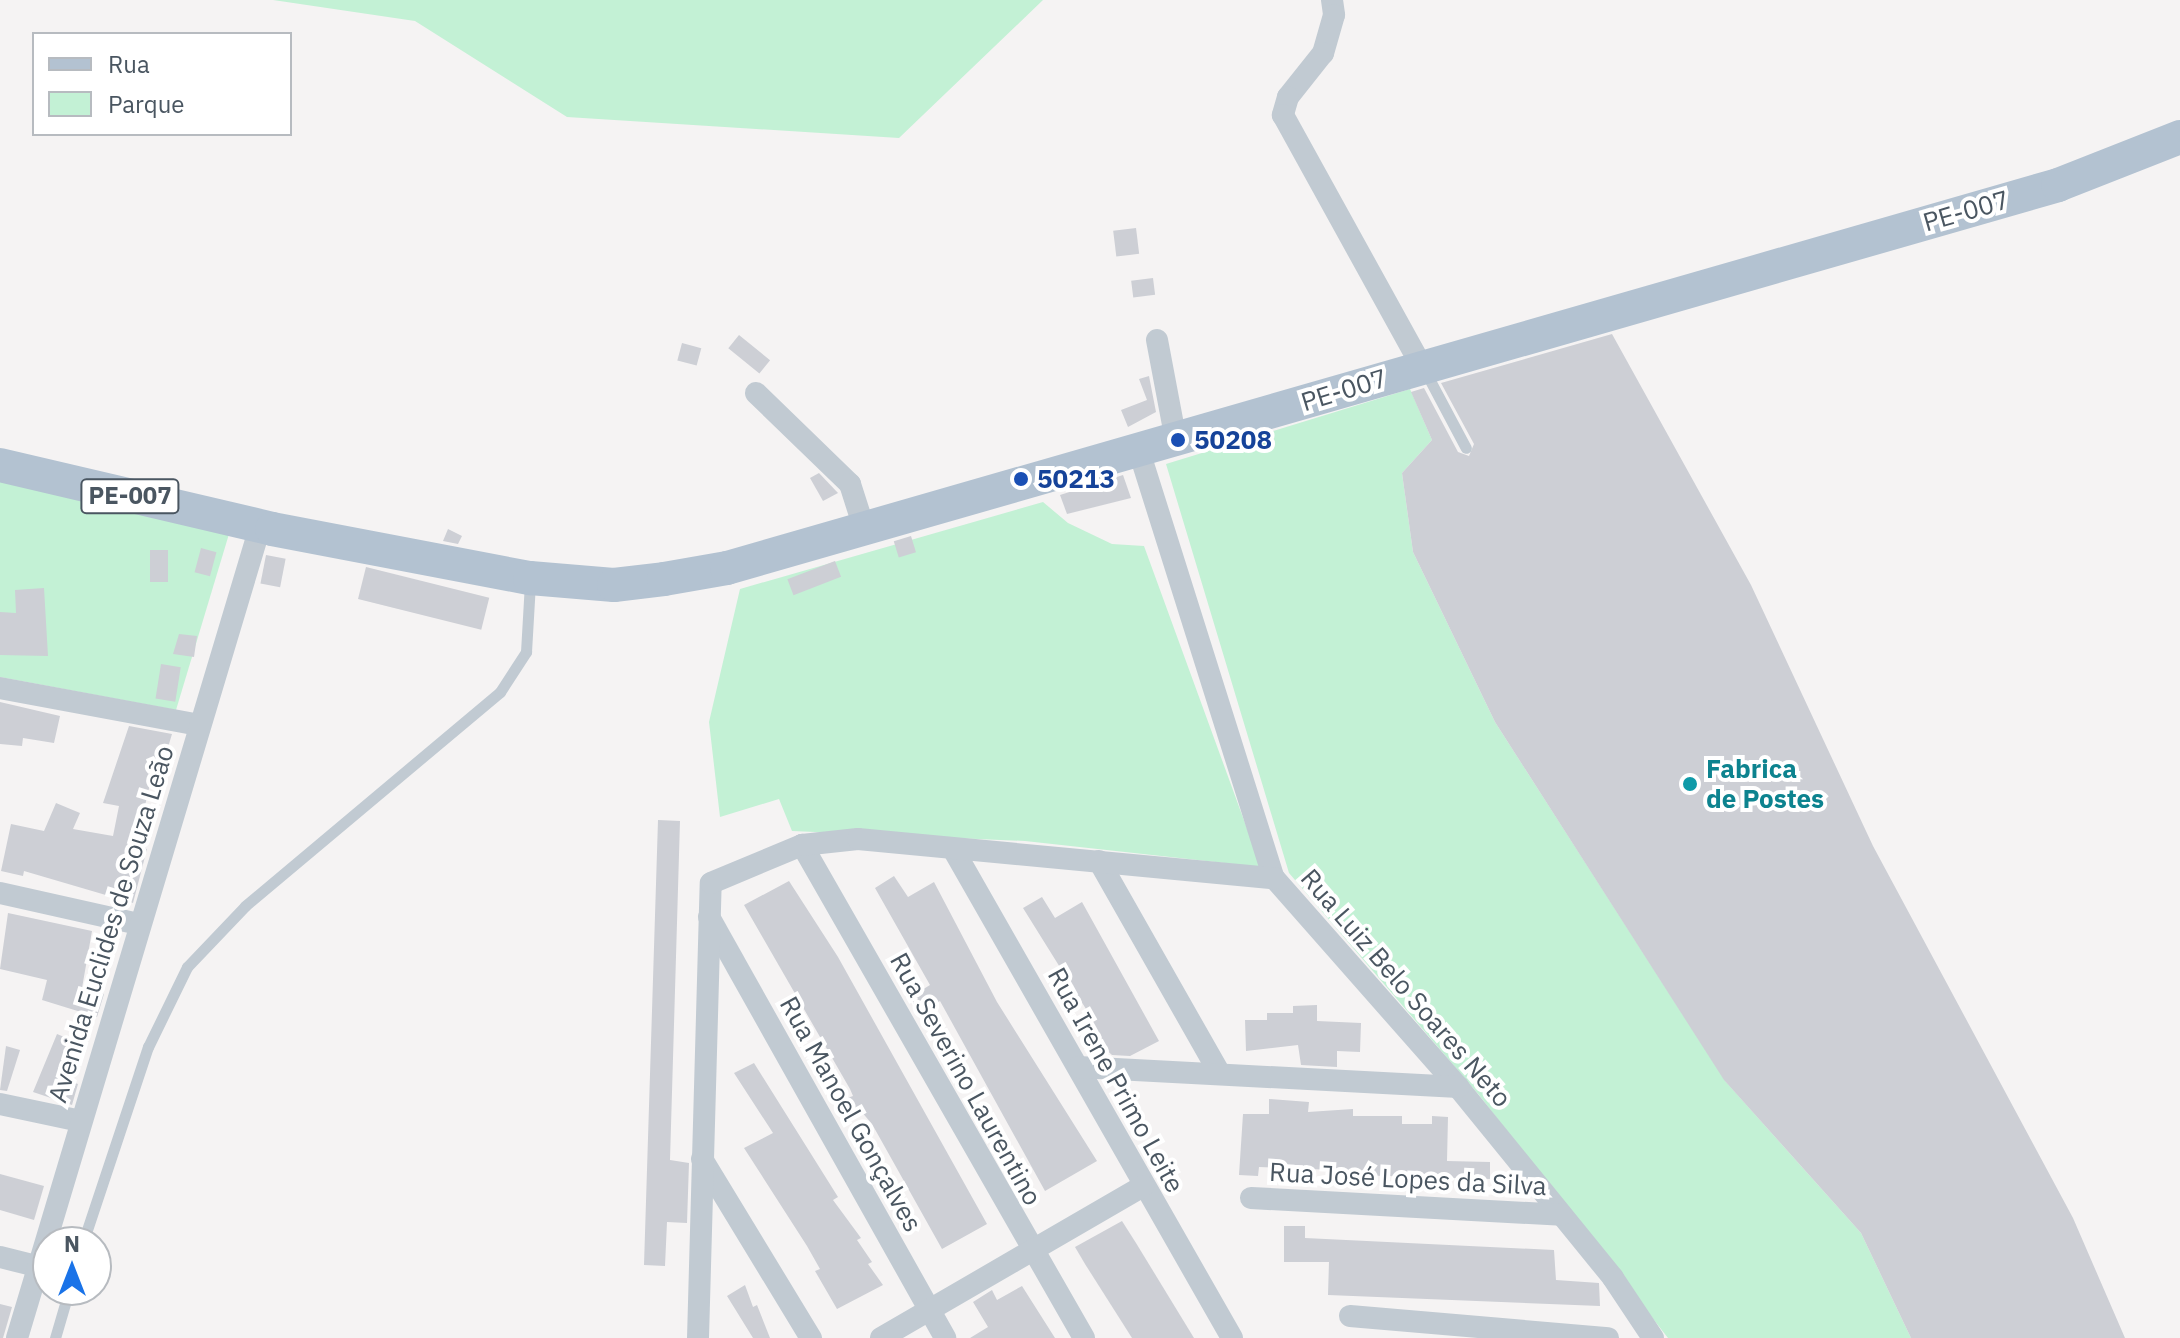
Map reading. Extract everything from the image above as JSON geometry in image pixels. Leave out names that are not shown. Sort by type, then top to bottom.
[{"type":"main road","name":"PE-007","points":[[0,465],[260,527],[530,578],[614,585],[664,579],[727,568],[2058,185],[2180,137]]},
{"type":"street","points":[[1332,0],[1334,15],[1323,53],[1288,97],[1283,115],[1422,367]]},
{"type":"street","points":[[1157,340],[1176,441]]},
{"type":"street","points":[[756,393],[850,484],[864,528]]},
{"type":"street","name":"Rua Luiz Belo Soares Neto","points":[[1139,451],[1274,878],[1458,1087],[1562,1215],[1653,1338]]},
{"type":"street","name":"Avenida Euclides de Souza Leão","points":[[49,1226],[260,527]]},
{"type":"street","points":[[0,688],[199,725]]},
{"type":"street","points":[[698,1338],[711,883],[802,845],[858,839],[1274,878]]},
{"type":"street","name":"Rua Severino Laurentino","points":[[802,845],[1031,1251],[1084,1338]]},
{"type":"street","name":"Rua Irene Primo Leite","points":[[953,849],[1232,1338]]},
{"type":"street","points":[[1099,861],[1220,1074]]},
{"type":"street","points":[[0,893],[139,924]]},
{"type":"street","name":"Rua Manoel Gonçalves","points":[[708,916],[945,1338]]},
{"type":"street","points":[[1078,1067],[1458,1087]]},
{"type":"street","points":[[0,1104],[81,1121]]},
{"type":"street","points":[[701,1158],[811,1338]]},
{"type":"street","points":[[881,1338],[1143,1186]]},
{"type":"street","name":"Rua José Lopes da Silva","points":[[1251,1198],[1562,1215]]},
{"type":"street","points":[[0,1257],[32,1265]]},
{"type":"street","name":"Avenida Euclides de Souza Leão","points":[[17,1338],[32,1284]]},
{"type":"street","points":[[1350,1316],[1608,1338]]},
{"type":"lane","points":[[1422,367],[1466,448]]},
{"type":"lane","points":[[88,1226],[148,1047],[187,967],[245,906],[500,692],[526,652],[531,626],[530,578]]},
{"type":"lane","points":[[55,1338],[64,1306]]},
{"type":"green space","points":[[273,0],[1043,0],[899,138],[567,117],[415,21]]},
{"type":"green space","points":[[1410,389],[1432,440],[1402,473],[1413,552],[1495,722],[1726,1082],[1861,1233],[1911,1338],[1668,1338],[1479,1095],[1289,873],[1166,464]]},
{"type":"green space","points":[[0,479],[229,534],[176,710],[0,677]]},
{"type":"green space","points":[[1043,502],[1068,523],[1112,544],[1144,546],[1261,867],[1025,841],[792,831],[779,799],[720,817],[709,722],[740,589]]},
{"type":"building","points":[[1136,228],[1139,254],[1116,257],[1113,231]]},
{"type":"building","points":[[1153,278],[1155,295],[1133,298],[1131,281]]},
{"type":"building","name":"Fabrica de Postes","points":[[1612,334],[1751,585],[1873,846],[2073,1218],[2125,1338],[1911,1338],[1861,1233],[1724,1080],[1495,722],[1413,552],[1402,473],[1432,440],[1411,392],[1424,388],[1458,452],[1469,456],[1474,444],[1441,383]]},
{"type":"building","points":[[739,335],[770,360],[759,373],[728,348]]},
{"type":"building","points":[[682,343],[701,348],[697,366],[677,360]]},
{"type":"building","points":[[1149,376],[1156,412],[1128,427],[1121,410],[1147,400],[1139,379]]},
{"type":"building","points":[[819,473],[838,493],[823,501],[810,478]]},
{"type":"building","points":[[1123,475],[1131,498],[1067,514],[1060,495]]},
{"type":"building","points":[[448,529],[462,536],[458,544],[443,541]]},
{"type":"building","points":[[911,536],[916,552],[899,558],[894,541]]},
{"type":"building","points":[[201,548],[216,552],[210,576],[195,572]]},
{"type":"building","points":[[150,550],[168,550],[168,582],[150,582]]},
{"type":"building","points":[[266,555],[286,559],[280,587],[260,583]]},
{"type":"building","points":[[835,561],[841,577],[793,595],[787,579]]},
{"type":"building","points":[[366,567],[489,598],[481,630],[358,599]]},
{"type":"building","points":[[44,588],[48,656],[0,655],[0,612],[16,613],[15,590]]},
{"type":"building","points":[[179,634],[197,636],[194,657],[173,654]]},
{"type":"building","points":[[161,664],[181,667],[175,702],[156,699]]},
{"type":"building","points":[[0,702],[60,716],[54,743],[23,738],[22,746],[0,744]]},
{"type":"building","points":[[129,726],[172,734],[160,774],[153,771],[144,810],[136,846],[147,849],[133,903],[24,871],[23,876],[1,871],[11,824],[44,831],[56,803],[80,813],[73,829],[113,836],[119,806],[103,803]]},
{"type":"building","points":[[658,820],[680,821],[670,1160],[689,1163],[687,1223],[667,1222],[665,1266],[644,1265]]},
{"type":"building","points":[[894,876],[908,897],[934,882],[997,1002],[1097,1161],[1045,1191],[940,1001],[919,1014],[909,998],[930,985],[875,888]]},
{"type":"building","points":[[789,881],[838,957],[987,1224],[942,1249],[872,1124],[860,1110],[842,1118],[833,1103],[853,1096],[850,1089],[744,905]]},
{"type":"building","points":[[1042,897],[1055,918],[1082,902],[1159,1041],[1130,1056],[1112,1055],[1103,1047],[1086,1009],[1023,908]]},
{"type":"building","points":[[8,913],[92,931],[82,988],[104,994],[97,1017],[42,1000],[47,980],[0,969]]},
{"type":"building","points":[[1317,1005],[1317,1021],[1361,1023],[1360,1052],[1337,1051],[1337,1067],[1301,1065],[1298,1045],[1246,1051],[1245,1020],[1267,1020],[1267,1013],[1293,1013],[1293,1006]]},
{"type":"building","points":[[57,1034],[86,1046],[71,1082],[78,1084],[72,1105],[33,1092]]},
{"type":"building","points":[[6,1046],[20,1050],[7,1091],[0,1090]]},
{"type":"building","points":[[754,1063],[838,1197],[833,1200],[861,1238],[857,1240],[872,1262],[868,1264],[883,1285],[837,1309],[815,1271],[820,1269],[807,1246],[744,1148],[773,1133],[734,1073]]},
{"type":"building","points":[[1269,1099],[1309,1102],[1308,1112],[1353,1109],[1353,1116],[1402,1116],[1402,1124],[1432,1124],[1432,1116],[1448,1117],[1447,1161],[1490,1162],[1490,1179],[1353,1175],[1353,1180],[1335,1180],[1335,1170],[1259,1167],[1258,1176],[1239,1175],[1243,1114],[1269,1114]]},
{"type":"building","points":[[0,1174],[44,1186],[34,1220],[0,1210]]},
{"type":"building","points":[[1122,1221],[1194,1338],[1132,1338],[1085,1264],[1075,1247]]},
{"type":"building","points":[[1284,1226],[1305,1226],[1305,1238],[1554,1250],[1556,1280],[1599,1283],[1600,1306],[1328,1295],[1329,1262],[1284,1262]]},
{"type":"building","points":[[745,1285],[770,1338],[753,1338],[727,1296]]},
{"type":"building","points":[[1022,1286],[1055,1338],[970,1338],[988,1327],[973,1302],[992,1290],[997,1300]]},
{"type":"building","points":[[0,1304],[12,1307],[3,1338],[0,1338]]},
{"type":"place","name":"50208","points":[[1178,440]]},
{"type":"place","name":"50213","points":[[1021,479]]},
{"type":"place","name":"Fabrica de Postes","points":[[1690,784]]}]
